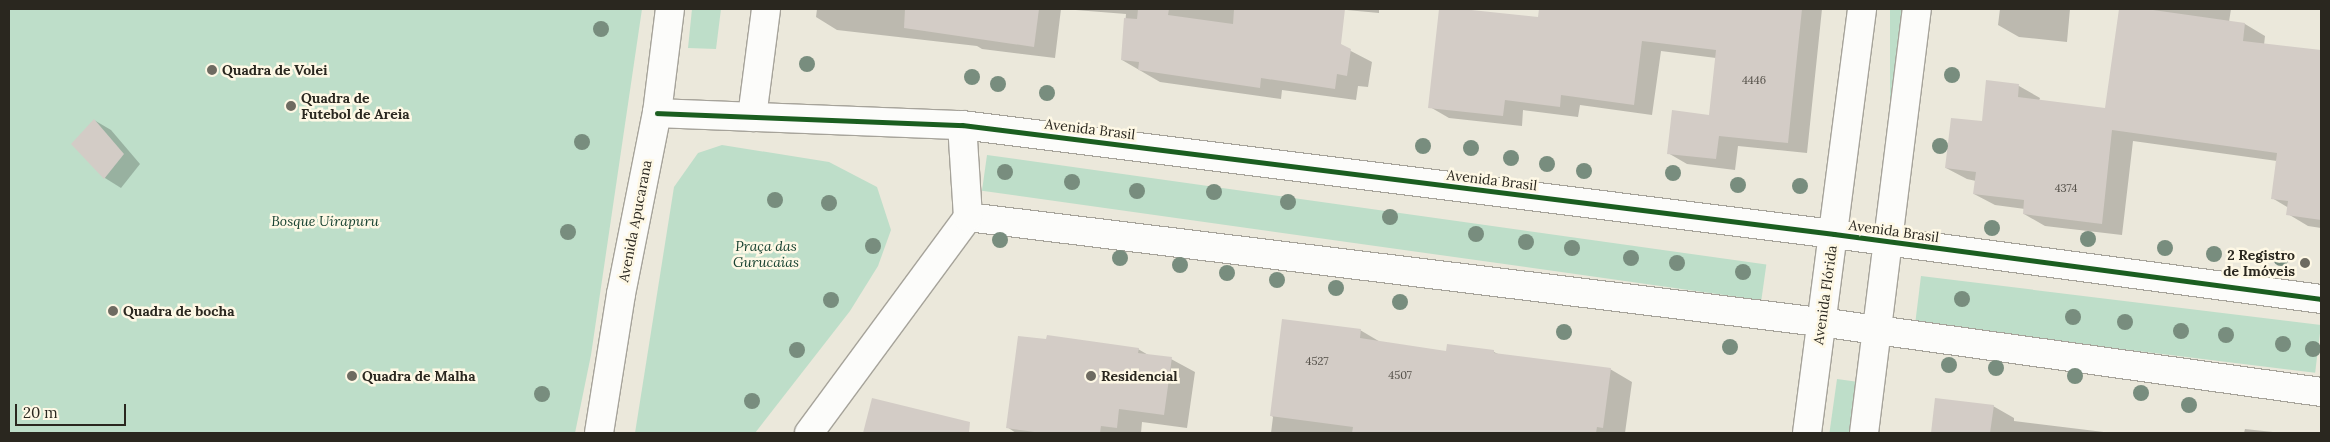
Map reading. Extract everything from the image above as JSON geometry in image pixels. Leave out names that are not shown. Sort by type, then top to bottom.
[{"type":"street","name":"Avenida Apucarana","points":[[598,433],[621,294],[657,113],[670,9]]},
{"type":"street","points":[[752,117],[766,9]]},
{"type":"street","name":"Avenida Flórida","points":[[1807,433],[1862,9]]},
{"type":"street","points":[[1864,433],[1917,9]]},
{"type":"street","name":"Avenida Brasil","points":[[657,113],[962,125],[1834,234],[2321,299]]},
{"type":"street","points":[[809,433],[968,217],[962,125]]},
{"type":"street","points":[[968,217],[1820,322],[2321,392]]},
{"type":"green space","name":"Bosque Uirapuru","points":[[9,9],[642,9],[591,355],[575,433],[9,433]]},
{"type":"green space","points":[[692,9],[721,9],[716,49],[688,48]]},
{"type":"green space","points":[[1890,9],[1910,9],[1910,164],[1890,164]]},
{"type":"green space","name":"Praça das Gurucaias","points":[[722,145],[829,162],[877,187],[891,230],[878,266],[850,311],[755,433],[635,433],[674,187],[698,153]]},
{"type":"green space","points":[[987,155],[1766,265],[1761,300],[982,191]]},
{"type":"green space","points":[[1921,276],[2321,325],[2315,373],[1915,324]]},
{"type":"green space","points":[[1837,379],[1859,382],[1852,433],[1829,433]]},
{"type":"building","points":[[905,9],[1039,9],[1034,47],[904,28]]},
{"type":"building","points":[[1138,9],[1169,9],[1168,15],[1233,24],[1234,9],[1345,9],[1341,44],[1351,49],[1347,76],[1337,74],[1335,89],[1261,78],[1260,88],[1138,70],[1139,62],[1121,60],[1124,18],[1137,19]]},
{"type":"building","points":[[1439,9],[1462,9],[1538,17],[1539,9],[1802,9],[1788,143],[1719,136],[1716,159],[1667,154],[1672,110],[1709,115],[1716,50],[1642,41],[1634,105],[1561,95],[1560,107],[1505,100],[1503,116],[1428,108]]},
{"type":"building","points":[[2119,9],[2146,9],[2245,23],[2243,41],[2321,50],[2321,220],[2286,215],[2288,201],[2271,199],[2277,153],[2112,130],[2102,224],[2023,214],[2024,200],[1973,194],[1976,172],[1945,168],[1951,118],[1982,121],[1986,80],[2019,84],[2018,97],[2105,108]]},
{"type":"building","points":[[94,119],[124,154],[104,179],[71,144]]},
{"type":"building","points":[[1282,319],[1361,329],[1360,338],[1446,351],[1447,344],[1494,350],[1494,353],[1611,368],[1603,428],[1597,427],[1596,433],[1352,433],[1353,427],[1270,416]]},
{"type":"building","name":"Residencial","points":[[1047,335],[1139,348],[1138,353],[1172,357],[1164,415],[1119,409],[1117,428],[1101,426],[1100,433],[1042,433],[1006,428],[1018,336],[1046,339]]},
{"type":"building","points":[[872,398],[970,422],[969,433],[863,433]]},
{"type":"building","points":[[1935,398],[1994,405],[1990,433],[1931,433]]},
{"type":"cycle path","points":[[657,113],[962,125],[1834,234],[2321,299]]},
{"type":"place","name":"Quadra de Volei","points":[[212,70]]},
{"type":"place","name":"Quadra de Futebol de Areia","points":[[291,106]]},
{"type":"place","name":"2 Registro de Imóveis","points":[[2305,263]]},
{"type":"place","name":"Quadra de bocha","points":[[113,311]]},
{"type":"place","name":"Quadra de Malha","points":[[352,376]]},
{"type":"place","name":"Residencial","points":[[1091,376]]}]
